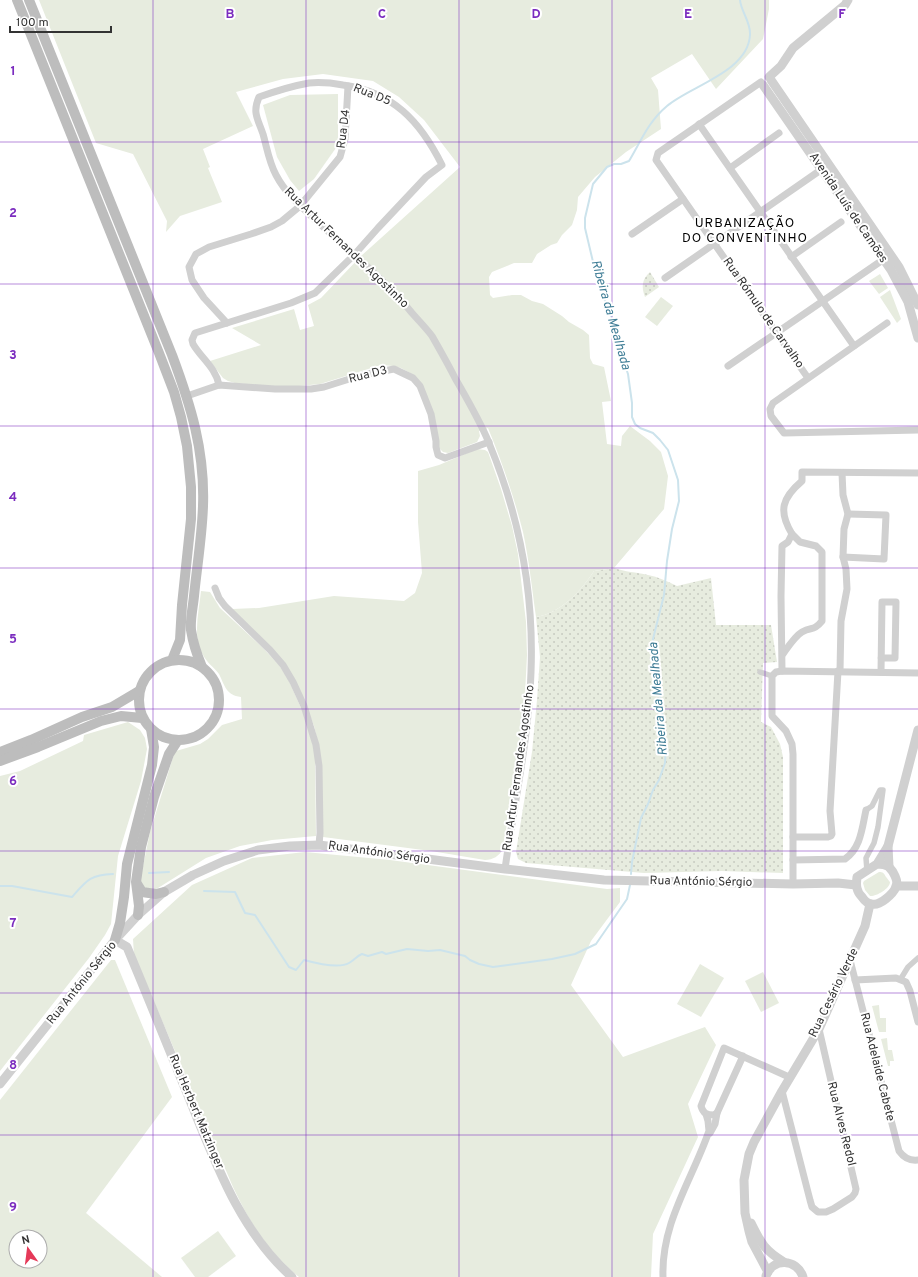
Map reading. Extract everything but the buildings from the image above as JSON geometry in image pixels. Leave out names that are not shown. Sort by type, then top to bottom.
[{"type":"main road","points":[[17,0],[159,353],[174,392],[181,417],[189,460],[191,518],[180,640],[172,660]]},
{"type":"main road","points":[[29,0],[172,356],[187,396],[195,424],[199,444],[203,505],[191,628],[195,650],[202,667]]},
{"type":"main road","points":[[172,660],[188,661],[202,667],[210,674],[216,686],[219,699],[218,709],[213,721],[204,732],[191,738],[178,740],[163,737],[151,730],[142,718],[137,704],[139,691],[145,677],[151,670],[172,660]]},
{"type":"main road","points":[[0,752],[82,718],[112,708],[139,691]]},
{"type":"main road","points":[[0,761],[32,750],[101,721],[122,716],[142,718]]},
{"type":"main road","points":[[116,940],[124,897],[127,864],[152,765],[154,747],[151,730]]},
{"type":"main road","points":[[138,915],[139,906],[136,882],[141,847],[154,797],[169,754],[178,740]]},
{"type":"main road","points":[[136,882],[142,892],[156,894],[164,892]]},
{"type":"main road","points":[[124,897],[138,915]]},
{"type":"street","name":"Rua Rómulo de Carvalho","points":[[808,378],[656,160],[658,153],[699,124],[766,81],[781,66],[793,48],[845,5],[848,0]]},
{"type":"street","name":"Avenida Luís de Camões","points":[[766,81],[887,257],[891,270],[908,302],[918,338]]},
{"type":"street","name":"Rua D5","points":[[255,106],[259,97],[283,89],[310,83],[331,83],[360,88],[383,98],[400,108],[424,132],[442,165],[426,177],[354,255]]},
{"type":"street","name":"Rua D4","points":[[227,323],[204,298],[192,280],[190,267],[196,254],[209,247],[277,224],[300,206],[340,157],[345,139],[348,86]]},
{"type":"street","name":"Rua Artur Fernandes Agostinho","points":[[255,106],[256,115],[267,153],[275,174],[286,191],[300,206],[399,298],[430,334],[470,404],[489,442],[511,505],[522,552],[527,586],[531,642],[531,672],[528,717],[505,869]]},
{"type":"street","points":[[699,124],[854,346]]},
{"type":"street","points":[[730,168],[778,133]]},
{"type":"street","points":[[665,278],[825,166]]},
{"type":"street","points":[[632,234],[683,199]]},
{"type":"street","points":[[791,257],[841,222]]},
{"type":"street","points":[[219,385],[216,374],[194,346],[192,340],[193,336],[198,332],[291,303],[315,293],[354,255]]},
{"type":"street","name":"Avenida Luís de Camões","points":[[887,257],[899,266],[918,305]]},
{"type":"street","points":[[728,366],[887,257]]},
{"type":"street","points":[[887,323],[773,403],[770,409],[771,416],[784,433],[918,430]]},
{"type":"street","name":"Rua D3","points":[[187,396],[219,385],[276,389],[311,389],[324,387],[362,375],[394,369],[413,378],[420,386],[430,414],[438,455],[445,458],[489,442]]},
{"type":"street","points":[[783,655],[802,632],[816,628],[822,621],[822,552],[816,546],[800,542],[792,534],[786,524],[783,510],[786,497],[802,481],[802,472],[918,473]]},
{"type":"street","points":[[793,837],[828,837],[832,834],[830,811],[841,621],[847,589],[846,569],[843,557],[844,529],[848,514],[842,495],[842,473]]},
{"type":"street","points":[[843,557],[884,559],[886,516],[848,514]]},
{"type":"street","points":[[782,671],[782,546],[788,542],[792,534]]},
{"type":"street","points":[[215,588],[219,598],[225,606],[270,650],[283,665],[304,706],[316,745],[319,766],[320,834],[318,845]]},
{"type":"street","points":[[881,658],[895,658],[896,602],[882,602],[881,658],[881,672]]},
{"type":"street","points":[[793,884],[792,744],[786,731],[772,716],[772,676],[776,672],[782,671],[918,672]]},
{"type":"street","points":[[760,672],[772,676]]},
{"type":"street","points":[[877,864],[883,864],[889,867],[896,880],[896,886],[889,896],[876,904],[870,904],[862,898],[856,885],[857,877],[877,864],[888,846],[918,730]]},
{"type":"street","points":[[793,860],[845,859],[852,854],[859,843],[866,810],[872,806],[880,790],[883,790],[878,827],[874,843],[866,858],[866,871]]},
{"type":"street","name":"Rua António Sérgio","points":[[0,1084],[116,940],[138,915],[164,892],[194,875],[224,861],[258,850],[290,846],[318,845],[604,880],[793,884],[838,883],[856,885]]},
{"type":"street","points":[[888,846],[889,867]]},
{"type":"street","points":[[896,886],[918,886]]},
{"type":"street","name":"Rua Cesário Verde","points":[[744,1206],[744,1180],[749,1154],[754,1142],[789,1077],[819,1028],[865,926],[870,904]]},
{"type":"street","name":"Rua Herbert Matzinger","points":[[116,940],[127,947],[202,1130],[236,1204],[250,1228],[268,1253],[292,1277]]},
{"type":"street","points":[[900,980],[908,966],[918,958]]},
{"type":"street","name":"Rua Adelaide Cabete","points":[[850,960],[899,1151],[902,1156],[908,1160],[918,1160]]},
{"type":"street","points":[[855,980],[896,978],[906,982],[910,991],[918,1022]]},
{"type":"street","name":"Rua Alves Redol","points":[[782,1091],[812,1206],[818,1212],[826,1212],[852,1197],[855,1193],[855,1183],[819,1028]]},
{"type":"street","points":[[707,1137],[709,1126],[706,1114],[701,1106],[724,1048],[789,1077]]},
{"type":"street","points":[[663,1277],[665,1254],[676,1208],[707,1137],[715,1124],[717,1113],[743,1056]]},
{"type":"street","points":[[706,1114],[714,1115],[717,1113]]},
{"type":"street","points":[[744,1206],[760,1242],[770,1254],[799,1268],[802,1277]]},
{"type":"street","points":[[744,1206],[752,1242],[767,1275]]},
{"type":"street","points":[[767,1275],[774,1265],[784,1262]]},
{"type":"shaded area","points":[[39,0],[769,0],[769,9],[763,39],[716,89],[692,54],[651,78],[658,90],[661,129],[626,152],[595,177],[578,197],[577,210],[572,225],[562,235],[557,243],[537,254],[532,263],[514,263],[492,272],[489,277],[490,295],[493,298],[521,295],[532,301],[543,304],[589,335],[590,358],[593,364],[604,367],[611,401],[602,402],[607,444],[621,446],[622,436],[630,426],[650,441],[661,452],[668,476],[664,509],[614,568],[594,571],[570,600],[554,611],[536,617],[523,532],[516,506],[488,428],[479,431],[480,436],[477,442],[448,453],[443,452],[439,448],[418,379],[401,368],[381,365],[320,384],[299,386],[266,386],[228,381],[223,378],[210,361],[261,345],[232,328],[294,309],[300,330],[314,326],[308,305],[321,298],[361,256],[460,167],[424,120],[399,97],[373,81],[323,74],[283,79],[236,92],[253,126],[203,149],[210,167],[208,168],[222,202],[180,216],[166,232],[167,221],[133,154],[96,143]]},
{"type":"shaded area","points":[[338,94],[338,145],[314,179],[299,191],[290,180],[277,157],[263,105],[290,95]]},
{"type":"shaded area","points":[[650,272],[659,287],[645,297],[643,283],[645,277]]},
{"type":"shaded area","points":[[880,274],[888,288],[879,294],[869,281]]},
{"type":"shaded area","points":[[890,290],[901,319],[897,323],[880,297]]},
{"type":"shaded area","points":[[661,297],[673,306],[657,326],[645,317]]},
{"type":"shaded area","points":[[477,449],[488,452],[512,526],[518,554],[526,622],[527,655],[525,694],[521,733],[503,849],[496,857],[485,860],[431,851],[323,837],[321,764],[319,746],[314,726],[307,708],[298,687],[232,609],[259,608],[334,596],[404,601],[415,593],[422,573],[418,522],[418,471],[439,465]]},
{"type":"shaded area","points":[[614,568],[655,577],[677,586],[711,578],[716,625],[771,625],[777,662],[763,663],[761,722],[771,727],[780,744],[783,757],[783,873],[722,871],[644,873],[526,863],[518,859],[516,852],[532,752],[537,700],[540,657],[536,617],[554,611],[570,600],[594,571]]},
{"type":"shaded area","points":[[201,591],[210,592],[220,608],[262,647],[279,665],[288,679],[310,732],[315,755],[316,836],[272,840],[240,846],[206,858],[158,888],[152,890],[143,888],[140,881],[150,832],[174,754],[176,751],[200,744],[208,739],[222,725],[242,719],[241,697],[229,692],[219,674],[206,660],[200,648],[197,624]]},
{"type":"shaded area","points":[[128,722],[140,730],[145,738],[147,749],[141,781],[118,856],[111,924],[89,958],[0,1071],[0,776],[20,771],[83,741],[84,735]]},
{"type":"shaded area","points":[[305,852],[390,860],[607,889],[620,888],[620,902],[591,941],[571,985],[623,1057],[705,1027],[716,1045],[688,1104],[698,1137],[653,1234],[651,1277],[299,1277],[271,1250],[249,1218],[233,1187],[134,955],[133,939],[192,885],[252,858]]},
{"type":"shaded area","points":[[879,872],[884,874],[890,882],[889,885],[882,892],[870,896],[865,890],[863,883]]},
{"type":"shaded area","points":[[111,960],[115,960],[172,1097],[86,1213],[162,1277],[0,1277],[0,1100]]},
{"type":"shaded area","points":[[700,964],[724,978],[701,1017],[677,1004]]},
{"type":"shaded area","points":[[763,972],[779,1003],[761,1012],[745,981]]},
{"type":"shaded area","points":[[879,1005],[880,1018],[886,1018],[886,1032],[879,1032],[872,1006]]},
{"type":"shaded area","points":[[887,1038],[888,1050],[892,1050],[894,1061],[890,1061],[890,1066],[888,1066],[881,1039]]},
{"type":"shaded area","points":[[218,1231],[236,1256],[208,1277],[195,1277],[181,1258]]},
{"type":"waterway","name":"Ribeira da Mealhada","points":[[631,874],[641,818],[659,780],[665,763],[666,747],[653,639],[664,595],[672,529],[679,501],[678,480],[668,450],[653,433],[640,428],[635,424],[632,417],[632,403],[628,374],[613,321],[598,283],[585,228],[585,218],[593,184],[607,167],[629,161],[641,139],[660,112],[677,99],[729,68],[739,59],[747,48],[750,30],[740,0]]},
{"type":"waterway","name":"Ribeira da Mealhada","points":[[149,873],[169,872]]},
{"type":"waterway","name":"Ribeira da Mealhada","points":[[0,886],[12,886],[72,897],[82,886],[94,877],[113,874]]},
{"type":"waterway","name":"Ribeira da Mealhada","points":[[204,891],[235,892],[245,913],[255,915],[289,967],[296,970],[304,960],[327,965],[345,965],[362,954],[368,956],[382,952],[386,954],[407,949],[428,951],[440,950],[465,956],[479,964],[493,967],[552,959],[575,954],[596,944],[627,899],[630,885]]},
{"type":"district","name":"URBANIZAÇÃO DO CONVENTINHO","points":[[745,232]]}]
